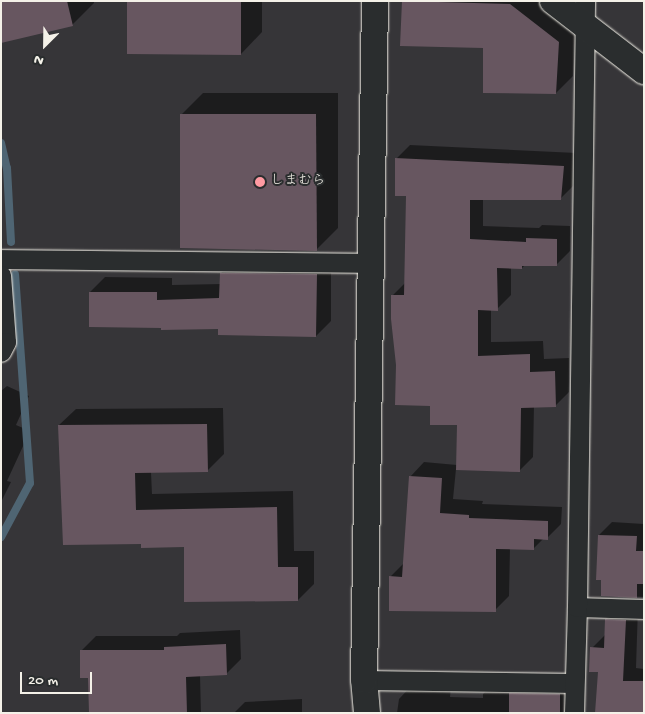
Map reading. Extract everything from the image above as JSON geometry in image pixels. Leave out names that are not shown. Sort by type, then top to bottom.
[{"type":"street","points":[[367,713],[364,680],[375,1]]},
{"type":"street","points":[[553,1],[584,13],[644,71]]},
{"type":"street","points":[[574,713],[578,607],[584,13]]},
{"type":"street","points":[[1,259],[371,262]]},
{"type":"street","points":[[1,275],[6,342],[1,352]]},
{"type":"street","points":[[578,607],[644,609]]},
{"type":"street","points":[[364,680],[574,683]]},
{"type":"building","points":[[1,1],[67,1],[73,26],[1,43]]},
{"type":"building","points":[[127,1],[241,1],[241,55],[127,54]]},
{"type":"building","points":[[402,1],[510,4],[559,42],[556,94],[483,93],[483,48],[400,46]]},
{"type":"building","points":[[180,114],[316,114],[317,251],[180,248]]},
{"type":"building","points":[[395,158],[564,166],[561,200],[470,200],[470,239],[526,242],[526,238],[557,239],[557,266],[522,266],[522,269],[497,268],[498,311],[478,310],[478,356],[530,354],[530,372],[555,371],[556,407],[521,408],[520,472],[456,470],[457,425],[430,425],[430,406],[395,405],[396,365],[391,319],[391,295],[404,295],[406,196],[395,196]]},
{"type":"building","points":[[220,273],[317,274],[316,337],[218,335],[218,329],[161,330],[161,328],[89,327],[89,292],[157,292],[157,300],[219,298]]},
{"type":"building","points":[[207,424],[208,472],[135,473],[136,510],[277,507],[278,567],[298,567],[298,601],[184,602],[184,547],[141,548],[141,544],[63,545],[58,425]]},
{"type":"building","points":[[409,476],[442,478],[440,513],[469,515],[469,518],[548,521],[548,540],[534,539],[534,550],[496,549],[496,612],[389,611],[389,576],[402,577]]},
{"type":"building","points":[[598,535],[637,536],[636,551],[644,551],[644,584],[637,584],[637,598],[601,596],[601,580],[596,580]]},
{"type":"building","points":[[605,619],[626,620],[623,681],[644,681],[644,713],[595,713],[598,672],[589,672],[590,647],[604,648]]},
{"type":"building","points":[[226,644],[227,675],[186,677],[187,713],[89,713],[88,678],[80,678],[80,650],[164,650],[164,647]]},
{"type":"building","points":[[509,693],[560,694],[560,713],[509,713]]},
{"type":"waterway","points":[[1,143],[7,168],[11,242]]},
{"type":"waterway","points":[[1,537],[30,483],[15,275]]},
{"type":"place","name":"しまむら","points":[[260,182]]}]
